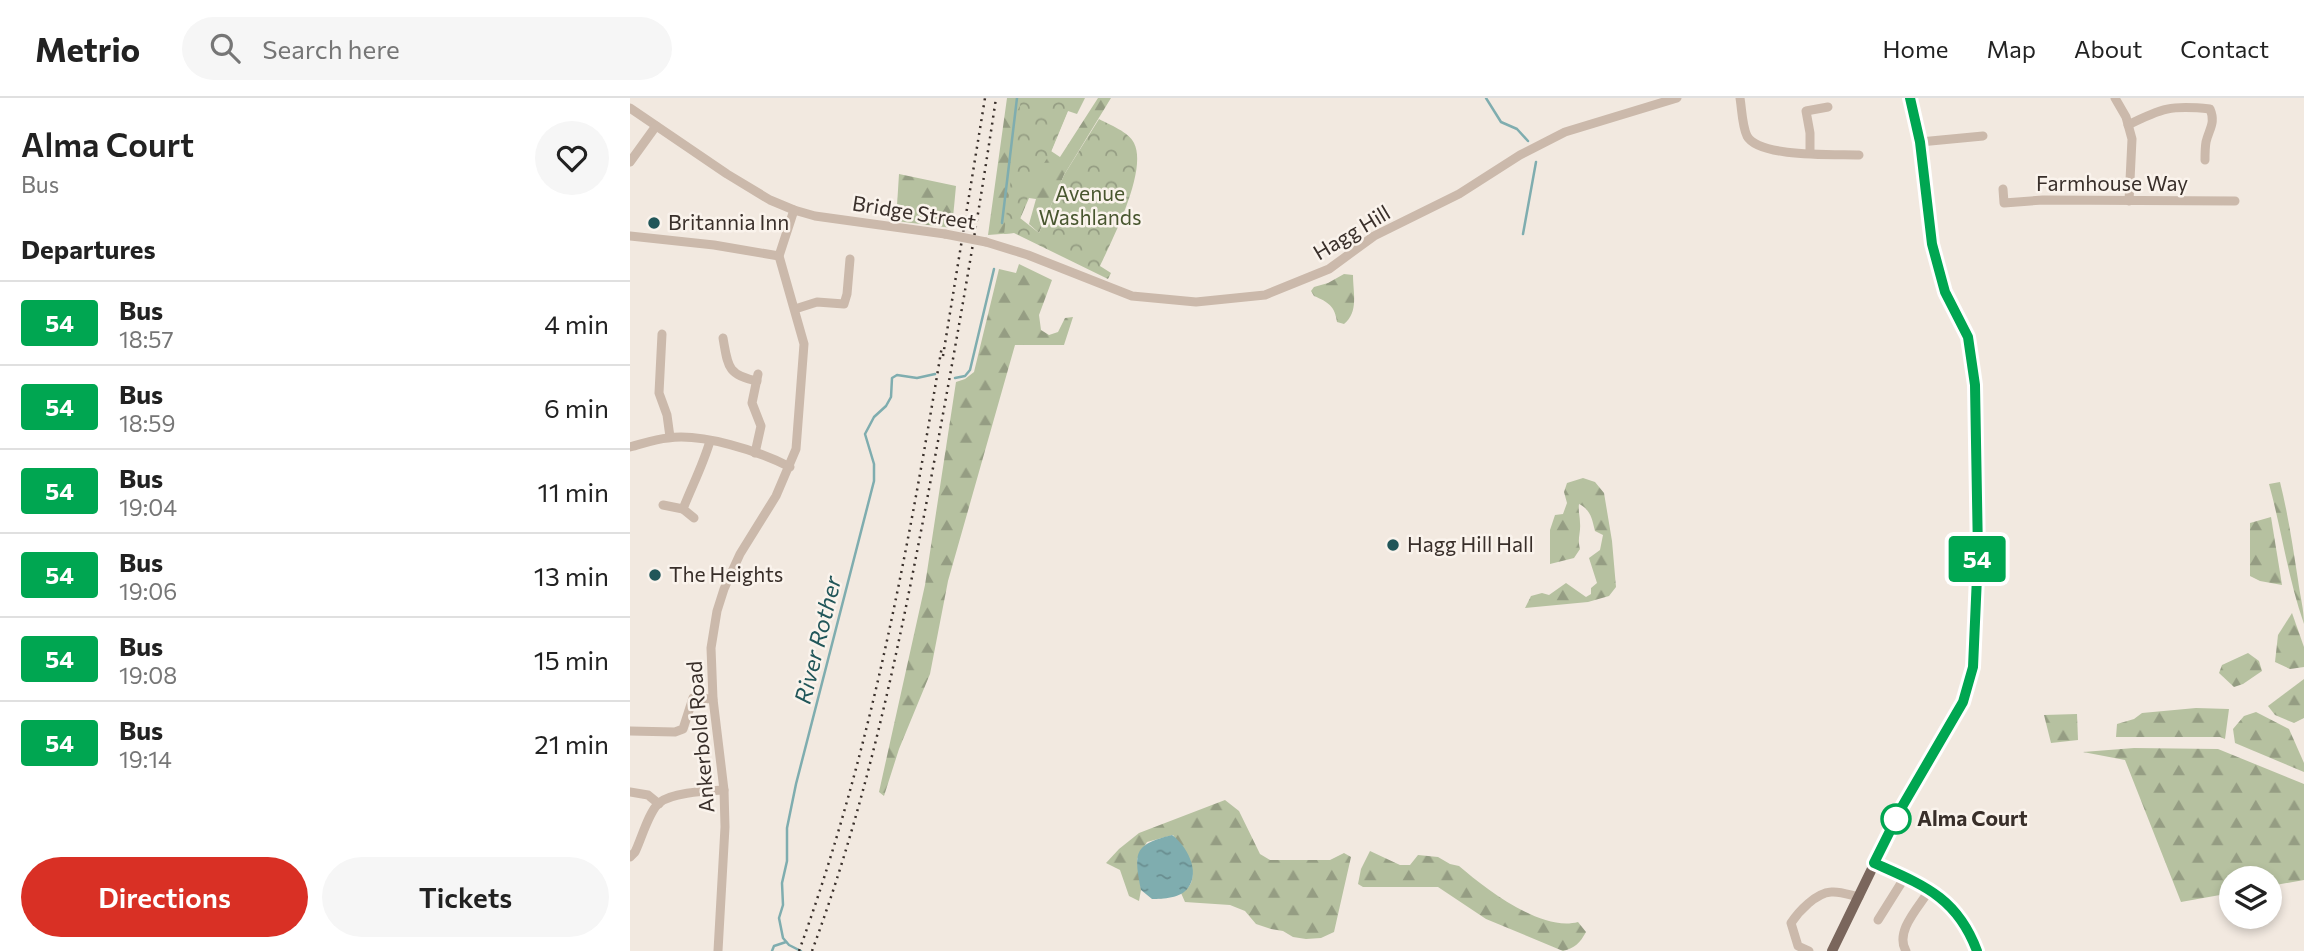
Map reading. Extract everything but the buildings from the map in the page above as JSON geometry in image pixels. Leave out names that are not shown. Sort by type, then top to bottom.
[{"type":"main road","points":[[1832,951],[1903,805],[1963,702],[1973,667],[1978,554],[1976,412],[1971,355],[1968,337],[1945,292],[1940,276],[1928,217],[1920,142],[1910,98]]},
{"type":"street","name":"Hagg Hill","points":[[1028,255],[1132,296],[1196,302],[1265,295],[1329,269],[1374,236],[1459,194],[1520,155],[1564,132],[1677,98]]},
{"type":"street","points":[[1740,98],[1745,128],[1752,142],[1769,150],[1859,155]]},
{"type":"street","points":[[2115,98],[2132,139],[2129,201]]},
{"type":"street","points":[[2128,125],[2160,109],[2180,106],[2210,109],[2214,118],[2206,139],[2204,160]]},
{"type":"street","points":[[1810,153],[1806,111],[1828,107]]},
{"type":"street","name":"Bridge Street","points":[[630,108],[727,174],[769,200],[794,210],[815,216],[945,234],[986,242],[1028,255]]},
{"type":"street","points":[[630,162],[656,126]]},
{"type":"street","points":[[1920,142],[1983,136]]},
{"type":"street","name":"Farmhouse Way","points":[[2003,189],[2004,204],[2043,200],[2235,201]]},
{"type":"street","points":[[630,236],[714,245],[779,256],[794,210]]},
{"type":"street","name":"Ankerbold Road","points":[[718,951],[725,827],[711,648],[720,601],[740,554],[776,496],[796,449],[804,344],[779,256]]},
{"type":"street","points":[[795,309],[817,302],[844,304],[850,259]]},
{"type":"street","points":[[662,334],[659,393],[667,415],[670,437]]},
{"type":"street","points":[[723,338],[728,367],[734,374],[757,378],[752,403],[761,426],[755,453]]},
{"type":"street","points":[[630,447],[670,437],[710,442],[755,453],[790,467]]},
{"type":"street","points":[[683,509],[703,465],[710,442]]},
{"type":"street","points":[[663,505],[683,509],[694,518]]},
{"type":"street","points":[[630,731],[675,732],[682,729],[693,698],[713,699]]},
{"type":"street","points":[[630,857],[659,804],[673,796],[724,790]]},
{"type":"street","points":[[630,792],[648,795],[659,804]]},
{"type":"street","points":[[1874,863],[1930,889],[1951,906],[1961,918],[1977,951]]},
{"type":"street","points":[[1878,919],[1905,877]]},
{"type":"street","points":[[1906,951],[1902,934],[1930,889]]},
{"type":"street","points":[[1809,951],[1798,946],[1791,923],[1797,914],[1819,896],[1829,892],[1859,897]]},
{"type":"green space","points":[[1007,98],[1038,98],[1068,110],[1051,151],[1060,157],[1098,98],[1111,98],[1064,175],[1039,233],[1029,224],[1036,199],[1029,198],[1014,233],[988,235]]},
{"type":"green space","name":"Avenue Washlands","points":[[1021,98],[1085,98],[1077,114],[1068,111],[1051,152],[1036,176],[1020,218],[1039,233],[1064,175],[1099,119],[1124,132],[1134,143],[1137,155],[1133,187],[1100,266],[1111,273],[1108,279],[1014,233],[1004,234]]},
{"type":"green space","points":[[899,174],[956,186],[952,228],[896,221]]},
{"type":"green space","points":[[1019,264],[1052,280],[1039,315],[1041,330],[1049,335],[1058,332],[1065,318],[1073,317],[1064,345],[1015,345],[948,581],[930,674],[899,749],[884,796],[879,792],[925,585],[956,382],[974,372],[999,269],[1016,273]]},
{"type":"green space","points":[[1344,274],[1353,275],[1354,302],[1352,314],[1344,324],[1337,322],[1330,305],[1314,296],[1311,291],[1314,287]]},
{"type":"green space","points":[[1583,478],[1595,482],[1604,493],[1616,587],[1609,596],[1588,602],[1525,608],[1531,596],[1542,593],[1549,595],[1566,583],[1586,597],[1597,583],[1589,558],[1600,550],[1603,535],[1595,531],[1589,512],[1579,504],[1580,549],[1574,558],[1550,564],[1550,530],[1555,515],[1563,514],[1567,503],[1564,492],[1567,483]]},
{"type":"green space","points":[[2280,482],[2303,608],[2304,624],[2269,484]]},
{"type":"green space","points":[[2271,517],[2282,585],[2260,581],[2250,576],[2250,523]]},
{"type":"green space","points":[[2292,613],[2304,647],[2304,667],[2290,669],[2275,662],[2278,635]]},
{"type":"green space","points":[[2248,653],[2259,661],[2262,671],[2234,687],[2219,673],[2222,665]]},
{"type":"green space","points":[[2304,679],[2304,718],[2294,723],[2275,715],[2268,706]]},
{"type":"green space","points":[[2196,708],[2229,709],[2225,739],[2116,737],[2117,724],[2134,719],[2142,713]]},
{"type":"green space","points":[[2256,712],[2289,729],[2304,763],[2304,772],[2235,743],[2233,729],[2244,716]]},
{"type":"green space","points":[[2077,714],[2078,740],[2051,743],[2044,715]]},
{"type":"green space","points":[[2134,748],[2218,749],[2304,784],[2304,880],[2282,884],[2282,866],[2219,866],[2219,895],[2181,902],[2125,760],[2083,752]]},
{"type":"green space","points":[[1225,800],[1239,811],[1260,854],[1270,860],[1330,860],[1344,853],[1351,857],[1334,932],[1321,938],[1293,937],[1283,931],[1256,924],[1245,911],[1230,905],[1185,902],[1181,893],[1192,880],[1192,873],[1187,857],[1173,835],[1147,842],[1137,859],[1141,890],[1139,901],[1129,896],[1120,870],[1106,863],[1119,849],[1139,833]]},
{"type":"green space","points":[[1370,851],[1400,865],[1410,865],[1418,855],[1438,857],[1459,866],[1484,886],[1531,915],[1548,921],[1578,922],[1586,932],[1577,944],[1563,951],[1486,919],[1438,887],[1363,887],[1358,884],[1361,869]]},
{"type":"water","points":[[1172,835],[1187,852],[1192,866],[1192,881],[1181,894],[1152,899],[1141,890],[1137,867],[1139,852],[1150,842]]},
{"type":"waterway","name":"River Rother","points":[[1002,223],[1017,98]]},
{"type":"waterway","points":[[1486,98],[1501,122],[1517,129],[1528,141]]},
{"type":"waterway","points":[[1523,234],[1536,162]]},
{"type":"waterway","name":"River Rother","points":[[955,378],[965,376],[970,370],[994,269]]},
{"type":"waterway","name":"River Rother","points":[[801,951],[789,945],[783,938],[779,918],[783,905],[782,883],[787,861],[787,828],[874,481],[874,464],[865,434],[874,417],[891,397],[892,378],[897,375],[917,378],[935,374]]},
{"type":"waterway","points":[[772,951],[774,946],[786,942]]},
{"type":"railway","points":[[943,356],[985,98]]},
{"type":"railway","points":[[812,951],[850,837],[894,662],[948,388],[996,98]]},
{"type":"railway","points":[[799,951],[847,803],[884,652],[901,576],[942,346]]},
{"type":"bus line","name":"54","points":[[1910,98],[1920,142],[1932,244],[1945,292],[1968,337],[1975,385],[1978,554],[1973,667],[1963,702],[1903,805],[1874,863],[1930,889],[1941,897],[1961,918],[1977,951]]},
{"type":"place","name":"Britannia Inn","points":[[654,223]]},
{"type":"place","name":"Hagg Hill Hall","points":[[1393,545]]},
{"type":"place","name":"The Heights","points":[[655,575]]},
{"type":"place","name":"Alma Court","points":[[1896,819]]}]
